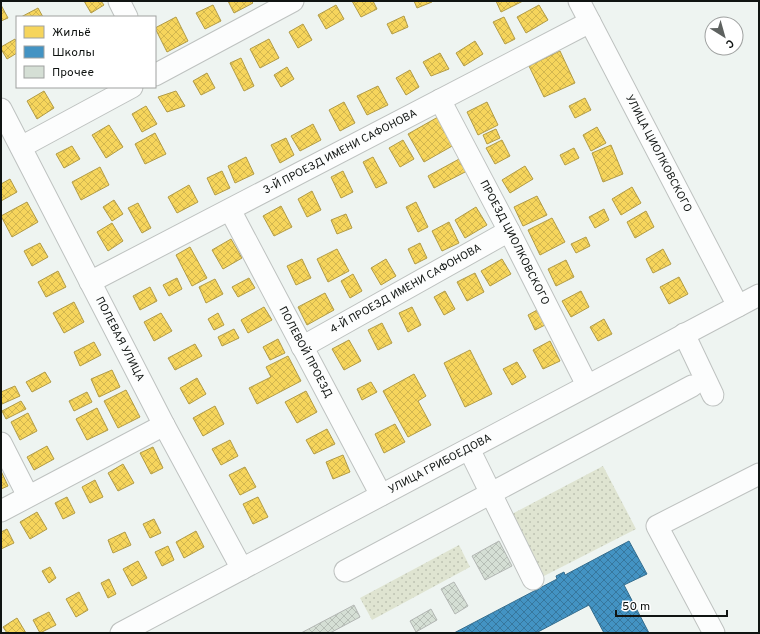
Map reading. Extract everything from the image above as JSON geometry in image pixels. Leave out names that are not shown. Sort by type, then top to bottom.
[{"type":"street","points":[[119,1],[126,16]]},
{"type":"street","points":[[156,73],[293,1]]},
{"type":"street","name":"УЛИЦА ЦИОЛКОВСКОГО","points":[[579,1],[738,306]]},
{"type":"street","name":"3-Й ПРОЕЗД ИМЕНИ САФОНОВА","points":[[90,282],[590,22]]},
{"type":"street","points":[[21,147],[130,88]]},
{"type":"street","name":"ПРОЕЗД ЦИОЛКОВСКОГО","points":[[440,100],[509,231],[587,386]]},
{"type":"street","name":"ПОЛЕВАЯ УЛИЦА","points":[[1,109],[164,425],[242,568]]},
{"type":"street","name":"ПОЛЕВОЙ ПРОЕЗД","points":[[230,210],[381,495]]},
{"type":"street","name":"4-Й ПРОЕЗД ИМЕНИ САФОНОВА","points":[[302,347],[509,231]]},
{"type":"street","name":"УЛИЦА ГРИБОЕДОВА","points":[[121,633],[759,295]]},
{"type":"street","points":[[684,334],[713,395]]},
{"type":"street","points":[[346,571],[692,386]]},
{"type":"street","points":[[1,511],[164,425]]},
{"type":"street","points":[[1,443],[28,496]]},
{"type":"street","points":[[469,449],[533,579]]},
{"type":"street","points":[[714,633],[657,526],[759,474]]},
{"type":"green space","points":[[603,466],[636,529],[544,576],[512,514]]},
{"type":"green space","points":[[459,545],[470,567],[372,620],[360,598]]},
{"type":"building: Жильё","points":[[84,1],[101,1],[104,5],[91,13]]},
{"type":"building: Жильё","points":[[228,1],[251,1],[253,3],[234,13]]},
{"type":"building: Жильё","points":[[352,1],[373,1],[377,9],[361,17]]},
{"type":"building: Жильё","points":[[414,1],[431,1],[432,2],[417,8]]},
{"type":"building: Жильё","points":[[496,1],[523,1],[501,12]]},
{"type":"building: Жильё","points":[[1,5],[8,18],[1,21]]},
{"type":"building: Жильё","points":[[213,5],[221,21],[205,29],[196,13]]},
{"type":"building: Жильё","points":[[336,5],[344,19],[326,29],[318,15]]},
{"type":"building: Жильё","points":[[539,5],[548,20],[526,33],[517,17]]},
{"type":"building: Жильё","points":[[38,8],[42,16],[23,16]]},
{"type":"building: Жильё","points":[[404,16],[408,27],[392,34],[387,24]]},
{"type":"building: Жильё","points":[[176,17],[188,41],[167,52],[156,27]]},
{"type":"building: Жильё","points":[[504,17],[515,39],[505,44],[493,22]]},
{"type":"building: Жильё","points":[[303,24],[312,40],[298,48],[289,32]]},
{"type":"building: Жильё","points":[[15,39],[16,54],[7,59],[1,47]]},
{"type":"building: Жильё","points":[[269,39],[279,58],[260,68],[250,49]]},
{"type":"building: Жильё","points":[[475,41],[483,54],[464,66],[456,53]]},
{"type":"building: Жильё","points":[[560,51],[575,83],[544,97],[529,66]]},
{"type":"building: Жильё","points":[[440,53],[449,69],[431,76],[423,62]]},
{"type":"building: Жильё","points":[[241,58],[254,86],[244,91],[230,63]]},
{"type":"building: Жильё","points":[[287,67],[294,79],[281,87],[274,75]]},
{"type":"building: Жильё","points":[[410,70],[419,87],[406,95],[396,78]]},
{"type":"building: Жильё","points":[[207,73],[215,88],[201,95],[193,81]]},
{"type":"building: Жильё","points":[[378,86],[388,105],[367,115],[357,96]]},
{"type":"building: Жильё","points":[[44,91],[54,108],[37,119],[27,101]]},
{"type":"building: Жильё","points":[[176,91],[185,106],[167,112],[158,97]]},
{"type":"building: Жильё","points":[[585,98],[591,110],[575,118],[569,106]]},
{"type":"building: Жильё","points":[[344,102],[355,123],[340,131],[329,110]]},
{"type":"building: Жильё","points":[[487,102],[498,125],[478,135],[467,112]]},
{"type":"building: Жильё","points":[[146,106],[157,124],[142,132],[132,114]]},
{"type":"building: Жильё","points":[[438,117],[454,145],[424,162],[408,134]]},
{"type":"building: Жильё","points":[[313,124],[321,140],[300,151],[291,136]]},
{"type":"building: Жильё","points":[[109,125],[123,147],[106,158],[92,135]]},
{"type":"building: Жильё","points":[[597,127],[606,143],[591,151],[583,135]]},
{"type":"building: Жильё","points":[[496,129],[500,138],[487,144],[483,135]]},
{"type":"building: Жильё","points":[[155,133],[166,154],[145,164],[135,144]]},
{"type":"building: Жильё","points":[[286,138],[294,155],[280,163],[271,145]]},
{"type":"building: Жильё","points":[[403,140],[414,159],[400,167],[389,148]]},
{"type":"building: Жильё","points":[[502,140],[510,156],[495,164],[486,148]]},
{"type":"building: Жильё","points":[[611,145],[623,174],[603,182],[592,153]]},
{"type":"building: Жильё","points":[[72,146],[80,159],[64,168],[56,154]]},
{"type":"building: Жильё","points":[[574,148],[579,158],[565,165],[560,155]]},
{"type":"building: Жильё","points":[[246,157],[254,174],[235,183],[228,166]]},
{"type":"building: Жильё","points":[[373,157],[387,183],[376,188],[363,162]]},
{"type":"building: Жильё","points":[[461,158],[467,171],[434,188],[428,176]]},
{"type":"building: Жильё","points":[[525,166],[533,179],[510,193],[502,180]]},
{"type":"building: Жильё","points":[[100,167],[109,185],[81,200],[72,182]]},
{"type":"building: Жильё","points":[[222,171],[230,188],[215,195],[207,178]]},
{"type":"building: Жильё","points":[[343,171],[353,192],[341,198],[331,177]]},
{"type":"building: Жильё","points":[[10,179],[17,192],[1,201],[1,184]]},
{"type":"building: Жильё","points":[[189,185],[198,202],[177,213],[168,197]]},
{"type":"building: Жильё","points":[[632,187],[641,203],[621,215],[612,199]]},
{"type":"building: Жильё","points":[[312,191],[321,210],[307,217],[298,199]]},
{"type":"building: Жильё","points":[[537,196],[547,215],[523,226],[514,207]]},
{"type":"building: Жильё","points":[[114,200],[123,214],[112,221],[103,207]]},
{"type":"building: Жильё","points":[[27,202],[38,222],[12,237],[1,216]]},
{"type":"building: Жильё","points":[[416,202],[428,227],[418,232],[406,207]]},
{"type":"building: Жильё","points":[[138,203],[151,228],[142,233],[128,208]]},
{"type":"building: Жильё","points":[[281,206],[292,227],[274,236],[263,216]]},
{"type":"building: Жильё","points":[[476,207],[487,225],[465,238],[455,220]]},
{"type":"building: Жильё","points":[[604,209],[609,220],[595,228],[589,217]]},
{"type":"building: Жильё","points":[[646,211],[654,227],[635,238],[627,222]]},
{"type":"building: Жильё","points":[[346,214],[352,228],[337,234],[331,220]]},
{"type":"building: Жильё","points":[[552,218],[565,242],[540,255],[528,230]]},
{"type":"building: Жильё","points":[[449,222],[459,243],[442,251],[432,231]]},
{"type":"building: Жильё","points":[[112,223],[123,241],[108,251],[97,232]]},
{"type":"building: Жильё","points":[[586,237],[590,246],[576,253],[571,244]]},
{"type":"building: Жильё","points":[[231,239],[242,258],[223,269],[212,250]]},
{"type":"building: Жильё","points":[[40,243],[48,257],[32,266],[24,251]]},
{"type":"building: Жильё","points":[[420,243],[427,258],[415,264],[408,249]]},
{"type":"building: Жильё","points":[[190,247],[207,278],[192,286],[176,255]]},
{"type":"building: Жильё","points":[[337,249],[349,271],[328,282],[317,259]]},
{"type":"building: Жильё","points":[[663,249],[671,264],[653,273],[646,259]]},
{"type":"building: Жильё","points":[[302,259],[311,278],[296,285],[287,266]]},
{"type":"building: Жильё","points":[[386,259],[396,276],[381,285],[371,268]]},
{"type":"building: Жильё","points":[[502,259],[511,274],[490,286],[481,271]]},
{"type":"building: Жильё","points":[[566,260],[574,277],[556,286],[548,269]]},
{"type":"building: Жильё","points":[[58,271],[66,287],[46,297],[38,282]]},
{"type":"building: Жильё","points":[[475,273],[484,292],[467,301],[457,282]]},
{"type":"building: Жильё","points":[[353,274],[362,291],[350,298],[341,281]]},
{"type":"building: Жильё","points":[[679,277],[688,294],[669,304],[660,287]]},
{"type":"building: Жильё","points":[[177,278],[182,289],[169,296],[163,285]]},
{"type":"building: Жильё","points":[[249,278],[255,288],[238,297],[232,287]]},
{"type":"building: Жильё","points":[[215,279],[223,294],[206,303],[199,287]]},
{"type":"building: Жильё","points":[[150,287],[157,301],[140,310],[133,296]]},
{"type":"building: Жильё","points":[[445,291],[455,309],[444,315],[434,297]]},
{"type":"building: Жильё","points":[[581,291],[589,307],[571,317],[562,301]]},
{"type":"building: Жильё","points":[[325,293],[334,310],[307,325],[298,307]]},
{"type":"building: Жильё","points":[[74,302],[84,322],[64,333],[53,313]]},
{"type":"building: Жильё","points":[[264,307],[272,320],[248,333],[241,320]]},
{"type":"building: Жильё","points":[[412,307],[421,325],[408,332],[399,313]]},
{"type":"building: Жильё","points":[[539,309],[547,324],[535,330],[528,315]]},
{"type":"building: Жильё","points":[[161,313],[172,331],[154,341],[144,322]]},
{"type":"building: Жильё","points":[[218,313],[224,325],[214,330],[208,319]]},
{"type":"building: Жильё","points":[[604,319],[612,334],[598,341],[590,327]]},
{"type":"building: Жильё","points":[[382,323],[392,343],[378,350],[368,330]]},
{"type":"building: Жильё","points":[[234,329],[239,338],[222,346],[218,337]]},
{"type":"building: Жильё","points":[[278,339],[285,353],[270,360],[263,347]]},
{"type":"building: Жильё","points":[[349,340],[361,361],[344,370],[332,349]]},
{"type":"building: Жильё","points":[[550,341],[560,361],[543,369],[533,350]]},
{"type":"building: Жильё","points":[[94,342],[101,355],[80,366],[74,352]]},
{"type":"building: Жильё","points":[[195,344],[202,356],[175,370],[168,358]]},
{"type":"building: Жильё","points":[[470,350],[492,394],[465,407],[444,363]]},
{"type":"building: Жильё","points":[[288,356],[301,381],[257,404],[249,388],[271,377],[266,367]]},
{"type":"building: Жильё","points":[[517,362],[526,377],[512,385],[503,369]]},
{"type":"building: Жильё","points":[[112,370],[120,387],[99,397],[91,379]]},
{"type":"building: Жильё","points":[[45,372],[51,382],[32,392],[26,382]]},
{"type":"building: Жильё","points":[[414,374],[426,396],[418,401],[431,425],[408,437],[383,391]]},
{"type":"building: Жильё","points":[[197,378],[206,394],[189,404],[180,388]]},
{"type":"building: Жильё","points":[[371,382],[377,392],[362,400],[357,389]]},
{"type":"building: Жильё","points":[[15,386],[20,396],[2,404],[1,392]]},
{"type":"building: Жильё","points":[[126,390],[140,417],[118,428],[104,401]]},
{"type":"building: Жильё","points":[[306,391],[317,412],[297,423],[285,402]]},
{"type":"building: Жильё","points":[[87,392],[92,402],[74,411],[69,401]]},
{"type":"building: Жильё","points":[[21,401],[26,409],[6,419],[2,411]]},
{"type":"building: Жильё","points":[[215,406],[224,424],[203,436],[193,418]]},
{"type":"building: Жильё","points":[[97,408],[108,430],[87,440],[76,419]]},
{"type":"building: Жильё","points":[[28,413],[37,431],[20,440],[11,422]]},
{"type":"building: Жильё","points":[[395,424],[405,442],[384,453],[375,434]]},
{"type":"building: Жильё","points":[[327,429],[335,444],[314,454],[306,440]]},
{"type":"building: Жильё","points":[[230,440],[238,456],[221,465],[212,449]]},
{"type":"building: Жильё","points":[[47,446],[54,459],[34,470],[27,457]]},
{"type":"building: Жильё","points":[[153,447],[163,468],[151,474],[140,453]]},
{"type":"building: Жильё","points":[[343,455],[350,472],[333,479],[326,462]]},
{"type":"building: Жильё","points":[[123,464],[134,483],[118,491],[108,473]]},
{"type":"building: Жильё","points":[[245,467],[256,487],[240,495],[229,475]]},
{"type":"building: Жильё","points":[[1,471],[8,486],[1,489]]},
{"type":"building: Жильё","points":[[95,480],[103,497],[90,503],[82,487]]},
{"type":"building: Жильё","points":[[67,497],[75,513],[63,519],[55,503]]},
{"type":"building: Жильё","points":[[258,497],[268,517],[253,524],[243,504]]},
{"type":"building: Жильё","points":[[37,512],[47,529],[30,539],[20,522]]},
{"type":"building: Жильё","points":[[154,519],[161,533],[150,538],[143,524]]},
{"type":"building: Жильё","points":[[7,529],[14,543],[1,549],[1,532]]},
{"type":"building: Жильё","points":[[196,531],[204,547],[184,558],[176,542]]},
{"type":"building: Жильё","points":[[125,532],[131,545],[113,553],[108,540]]},
{"type":"building: Жильё","points":[[168,546],[174,560],[162,566],[155,552]]},
{"type":"building: Жильё","points":[[138,561],[147,578],[132,586],[123,569]]},
{"type":"building: Жильё","points":[[50,567],[56,578],[49,583],[42,571]]},
{"type":"building: Жильё","points":[[109,579],[116,594],[108,598],[101,583]]},
{"type":"building: Жильё","points":[[79,592],[88,610],[76,617],[66,599]]},
{"type":"building: Жильё","points":[[49,612],[56,625],[40,633],[33,620]]},
{"type":"building: Жильё","points":[[17,618],[26,633],[7,633],[3,627]]},
{"type":"building: Школы","points":[[629,541],[647,574],[624,585],[649,633],[604,633],[589,605],[536,633],[454,633],[557,579],[556,576],[564,572],[565,575]]},
{"type":"building: Прочее","points":[[499,541],[512,566],[485,580],[472,556]]},
{"type":"building: Прочее","points":[[454,582],[468,606],[455,614],[441,589]]},
{"type":"building: Прочее","points":[[354,605],[360,617],[330,633],[301,633]]},
{"type":"building: Прочее","points":[[431,609],[437,620],[416,632],[410,621]]}]
